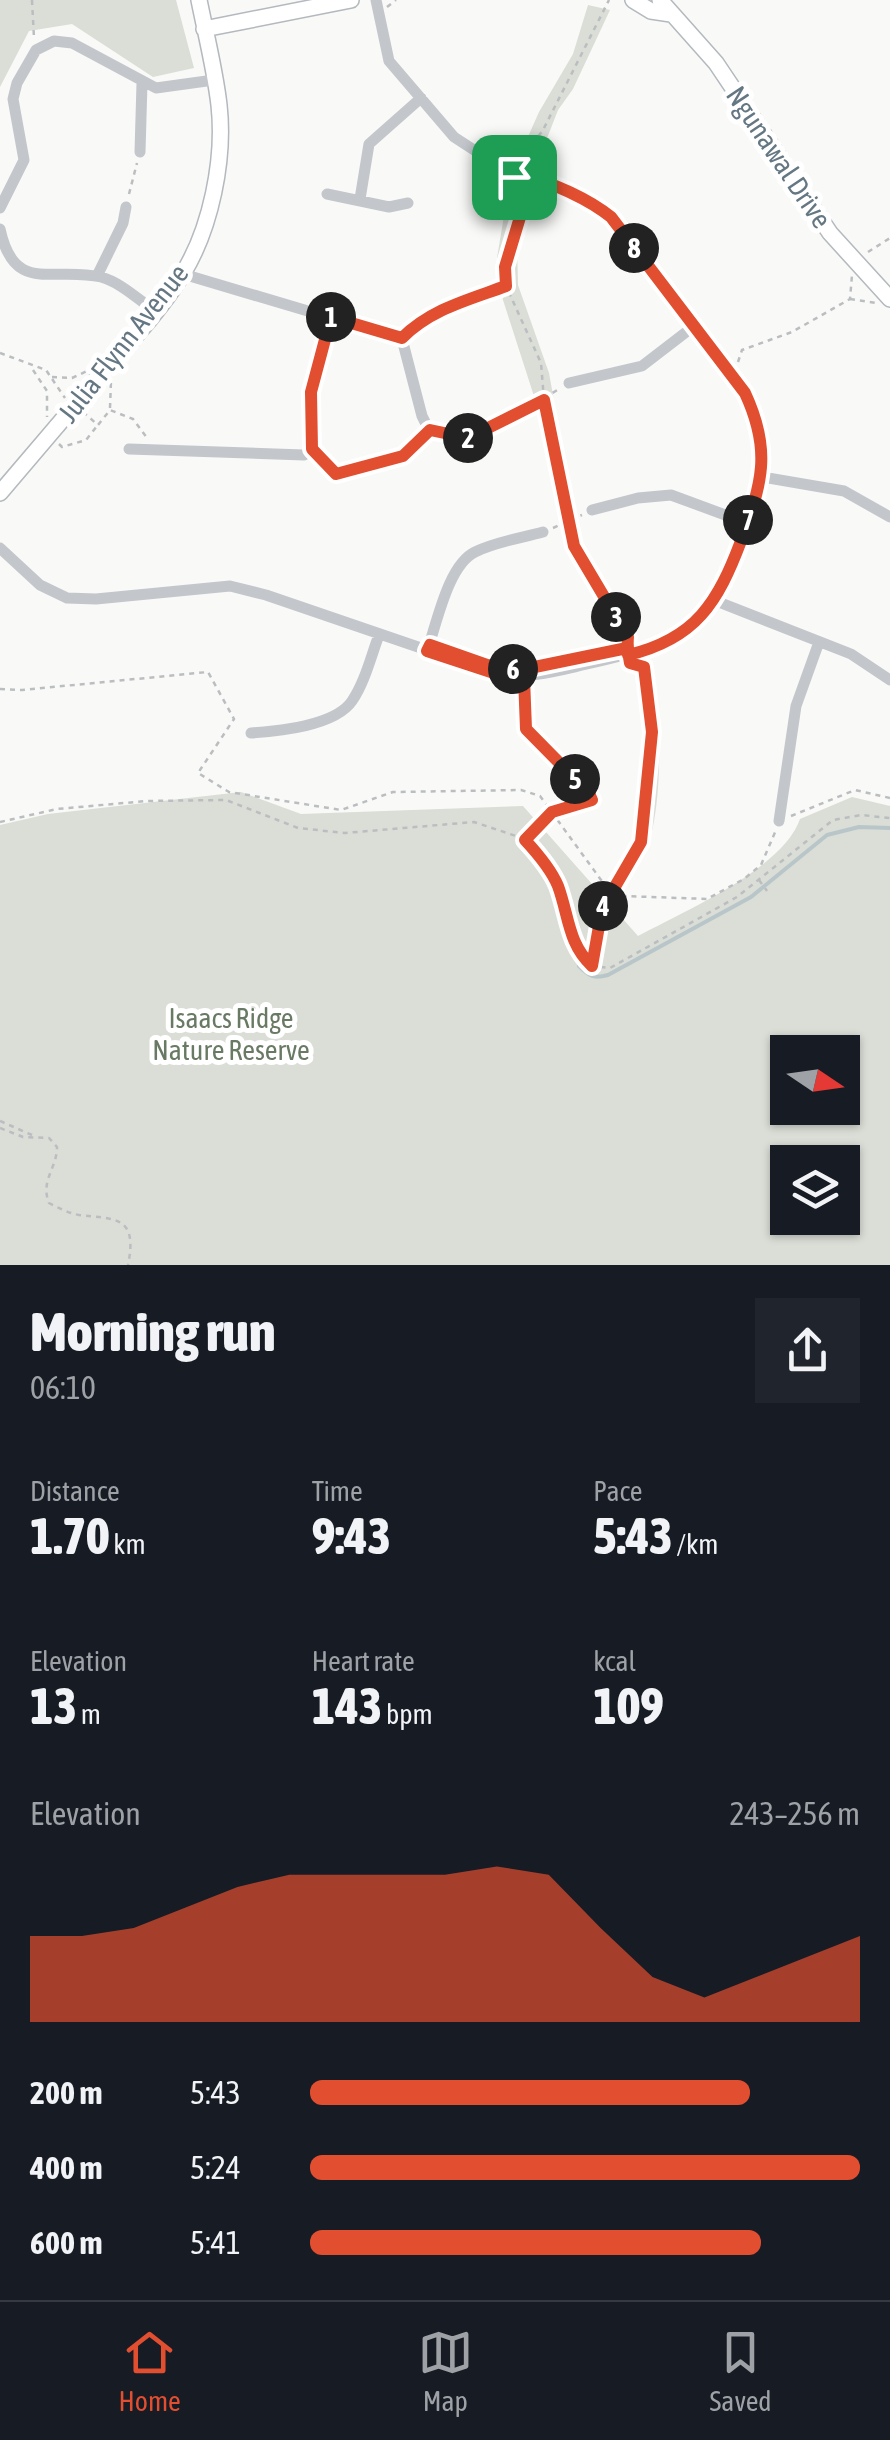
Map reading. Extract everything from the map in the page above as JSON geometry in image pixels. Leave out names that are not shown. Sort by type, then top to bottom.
[{"type":"street","name":"Julia Flynn Avenue","points":[[0,493],[155,311],[183,274],[199,240],[220,138],[199,0]]},
{"type":"street","points":[[204,29],[351,0]]},
{"type":"street","points":[[0,548],[40,585],[67,598],[96,599],[230,586],[497,674],[524,678],[678,635],[716,601],[762,477],[763,447],[757,419],[745,393],[611,217],[592,201],[494,164],[454,137],[389,61],[376,0]]},
{"type":"street","name":"Ngunawal Drive","points":[[633,0],[652,11],[671,14]]},
{"type":"street","name":"Ngunawal Drive","points":[[660,0],[716,64],[830,233],[884,301]]},
{"type":"street","points":[[0,208],[24,160],[14,99],[17,83],[36,50],[54,41],[72,43],[142,83],[169,88],[214,80]]},
{"type":"street","points":[[140,152],[142,83]]},
{"type":"street","points":[[360,199],[369,144],[421,98]]},
{"type":"street","points":[[327,194],[389,206],[408,203]]},
{"type":"street","points":[[98,276],[124,223],[126,207]]},
{"type":"street","points":[[0,228],[5,253],[24,270],[98,276],[155,311]]},
{"type":"street","points":[[183,274],[402,338]]},
{"type":"street","points":[[402,338],[418,322],[439,310],[484,294]]},
{"type":"street","points":[[129,449],[315,453],[311,392],[331,317]]},
{"type":"street","points":[[569,383],[642,366],[694,326]]},
{"type":"street","points":[[402,338],[422,416],[430,430],[468,438],[502,423]]},
{"type":"street","points":[[403,456],[430,430]]},
{"type":"street","points":[[762,477],[844,490],[890,517]]},
{"type":"street","points":[[592,510],[638,498],[672,495],[747,523]]},
{"type":"street","points":[[427,651],[454,572],[463,560],[476,552],[544,532]]},
{"type":"street","points":[[716,601],[851,654],[890,680]]},
{"type":"street","points":[[250,733],[287,731],[342,712],[359,688],[379,635]]},
{"type":"street","points":[[779,821],[796,706],[820,642]]},
{"type":"street","points":[[524,678],[526,729],[592,800]]},
{"type":"path","points":[[32,0],[36,50]]},
{"type":"path","points":[[592,966],[602,909],[641,842],[652,732],[644,667],[630,663],[633,650],[628,637],[583,562],[568,521],[544,400],[541,363],[506,286],[505,267],[527,149],[544,130],[608,0]]},
{"type":"path","points":[[126,207],[140,152]]},
{"type":"path","points":[[850,300],[851,278],[858,265],[878,244],[890,238]]},
{"type":"path","points":[[484,294],[506,286]]},
{"type":"path","points":[[735,368],[742,350],[792,332],[850,300],[884,301]]},
{"type":"path","points":[[93,385],[97,366]]},
{"type":"path","points":[[30,367],[46,391]]},
{"type":"path","points":[[93,385],[111,378]]},
{"type":"path","points":[[502,423],[569,383]]},
{"type":"path","points":[[315,453],[336,474],[403,456]]},
{"type":"path","points":[[544,532],[592,510]]},
{"type":"path","points":[[0,688],[22,690],[208,672],[234,719],[198,773],[229,792],[341,810],[394,792],[521,790],[540,796],[604,884],[623,896],[708,899],[761,865],[779,821],[855,790],[890,798]]},
{"type":"path","points":[[229,792],[235,804]]},
{"type":"path","points":[[0,822],[57,809],[148,801],[226,800],[298,828],[346,833],[474,822],[500,828],[525,840],[540,856],[557,884],[578,954],[592,966],[610,968],[737,897],[833,820],[861,815],[890,818]]},
{"type":"path","points":[[525,840],[552,812],[592,800]]},
{"type":"path","points":[[758,879],[767,891]]},
{"type":"path","points":[[0,1121],[34,1136]]},
{"type":"path","points":[[0,1128],[22,1137],[49,1138],[57,1147],[57,1160],[44,1191],[49,1202],[79,1215],[109,1216],[125,1226],[130,1238],[128,1265]]},
{"type":"green space","points":[[0,0],[176,0],[194,68],[153,77],[72,24],[29,31],[0,87]]},
{"type":"green space","points":[[588,5],[610,10],[573,89],[558,110],[537,164],[519,157],[539,112],[573,54]]},
{"type":"green space","points":[[509,185],[530,195],[517,245],[518,285],[549,373],[579,540],[637,633],[624,638],[567,551],[542,421],[503,300],[497,258]]},
{"type":"green space","points":[[653,663],[659,733],[656,811],[645,853],[623,886],[609,881],[633,840],[642,803],[644,732],[637,669]]},
{"type":"green space","name":"Isaacs Ridge Nature Reserve","points":[[241,792],[301,814],[523,806],[638,936],[753,871],[774,855],[800,819],[852,797],[890,806],[890,1265],[0,1265],[0,825],[48,814]]},
{"type":"waterway","points":[[579,966],[592,976],[608,975],[751,897],[827,835],[859,827],[890,828]]},
{"type":"route","points":[[514,177],[516,171],[566,189],[592,201],[611,217],[745,393],[757,419],[763,447],[762,477],[716,601],[701,618],[660,646],[628,655],[627,648],[525,669],[487,665],[430,645],[427,651],[497,674],[524,678],[526,729],[589,793],[592,800],[552,812],[525,840],[557,884],[578,954],[592,966],[602,909],[641,842],[652,732],[644,667],[630,663],[628,655],[627,648],[628,637],[574,546],[544,400],[468,438],[430,430],[403,456],[336,474],[312,449],[311,392],[331,317],[402,338],[418,322],[439,310],[506,286],[505,267],[513,233],[530,184],[514,177]]}]
